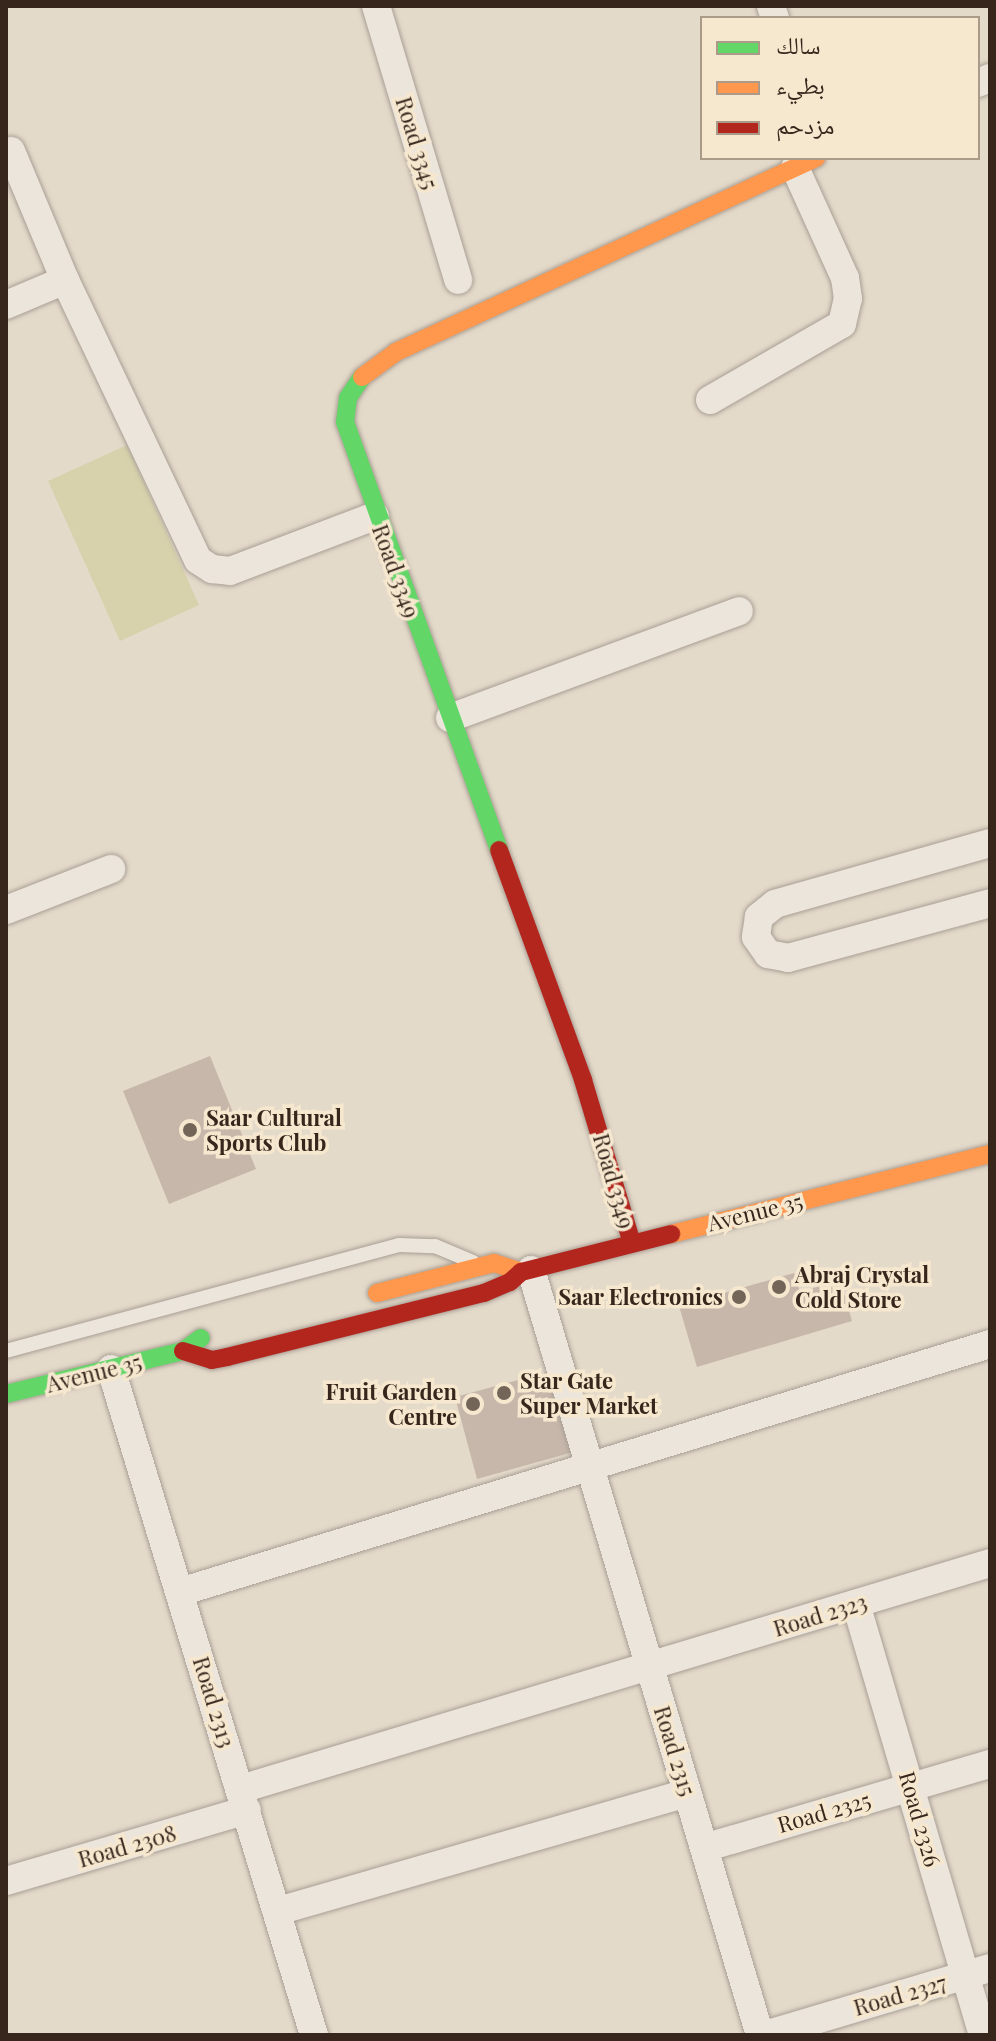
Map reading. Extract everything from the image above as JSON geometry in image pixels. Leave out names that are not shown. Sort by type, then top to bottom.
[{"type":"street","name":"Road 3345","points":[[376,6],[458,280]]},
{"type":"street","points":[[11,151],[65,280],[198,560],[212,569],[230,571],[375,516]]},
{"type":"street","points":[[710,400],[842,324],[848,299],[845,278],[805,163]]},
{"type":"street","name":"Road 3349","points":[[632,1243],[583,1080],[375,516],[345,422],[348,398],[366,371],[396,352],[805,163]]},
{"type":"street","points":[[6,305],[65,280]]},
{"type":"street","points":[[450,718],[739,611]]},
{"type":"street","points":[[990,843],[775,904],[759,917],[756,937],[768,954],[788,958],[990,903]]},
{"type":"street","points":[[6,910],[111,869]]},
{"type":"street","name":"Avenue 35","points":[[183,1351],[212,1360],[227,1357],[484,1293],[526,1271],[990,1154]]},
{"type":"street","name":"Avenue 35","points":[[352,1299],[494,1263],[526,1271]]},
{"type":"street","name":"Road 2315","points":[[526,1271],[590,1467],[762,2035]]},
{"type":"street","name":"Avenue 35","points":[[6,1394],[183,1351],[193,1342],[221,1332]]},
{"type":"street","points":[[180,1592],[990,1344]]},
{"type":"street","name":"Road 2313","points":[[111,1369],[314,2035]]},
{"type":"street","name":"Road 2323","points":[[244,1800],[649,1666],[990,1563]]},
{"type":"street","name":"Road 2326","points":[[856,1604],[910,1787],[978,1972],[983,2035]]},
{"type":"street","name":"Road 2325","points":[[704,1848],[990,1764]]},
{"type":"street","points":[[278,1911],[687,1793]]},
{"type":"street","name":"Road 2308","points":[[6,1881],[244,1800]]},
{"type":"street","name":"Road 2327","points":[[762,2035],[978,1972]]},
{"type":"lane","points":[[6,1351],[399,1245],[435,1246],[480,1266]]},
{"type":"shaded area","points":[[127,445],[199,605],[120,641],[48,481]]},
{"type":"building","name":"Saar Cultural Sports Club","points":[[210,1056],[256,1169],[169,1204],[123,1091]]},
{"type":"building","points":[[794,1273],[800,1292],[840,1280],[852,1321],[697,1367],[679,1306]]},
{"type":"building","points":[[555,1370],[577,1451],[477,1479],[455,1397]]},
{"type":"traffic: fast","points":[[362,377],[348,398],[345,422],[499,850]]},
{"type":"traffic: fast","points":[[6,1394],[183,1351],[201,1338]]},
{"type":"traffic: slow","points":[[362,377],[396,352],[812,160]]},
{"type":"traffic: slow","points":[[671,1234],[990,1154]]},
{"type":"traffic: slow","points":[[377,1293],[494,1263],[521,1272]]},
{"type":"traffic: jam","points":[[499,850],[583,1080],[632,1243]]},
{"type":"traffic: jam","points":[[183,1351],[212,1360],[227,1357],[484,1293],[510,1282],[521,1272],[671,1234]]},
{"type":"place","name":"Saar Cultural Sports Club","points":[[190,1130]]},
{"type":"place","name":"Abraj Crystal Cold Store","points":[[779,1287]]},
{"type":"place","name":"Saar Electronics","points":[[739,1297]]},
{"type":"place","name":"Star Gate Super Market","points":[[504,1393]]},
{"type":"place","name":"Fruit Garden Centre","points":[[473,1404]]}]
